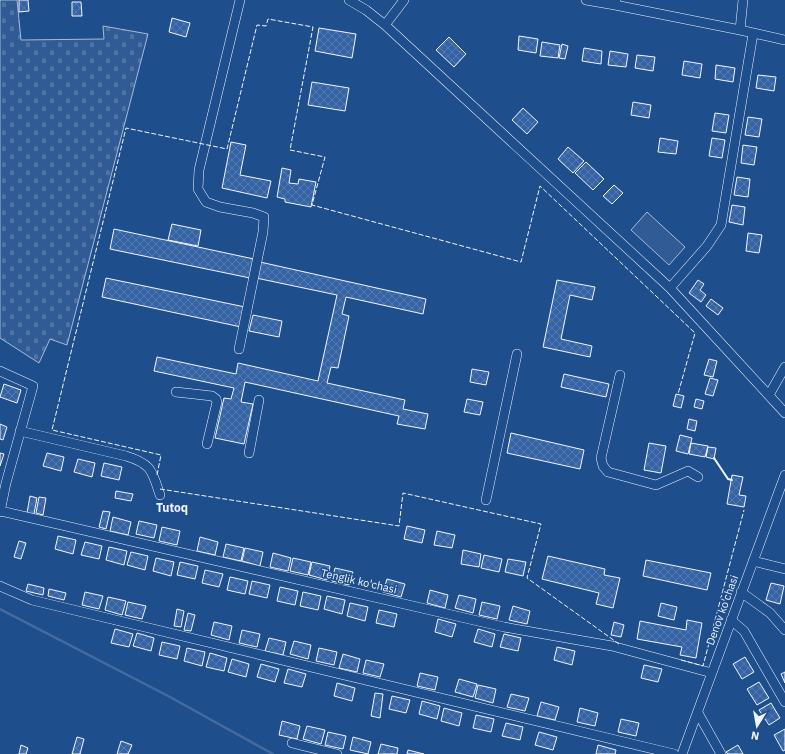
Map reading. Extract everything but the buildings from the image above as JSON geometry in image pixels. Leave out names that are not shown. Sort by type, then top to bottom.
[{"type":"street","points":[[239,349],[263,232],[264,217],[253,213],[220,207],[206,202],[198,190],[199,170],[240,0]]},
{"type":"street","points":[[349,0],[366,10],[384,25],[670,288],[785,413]]},
{"type":"street","points":[[384,25],[404,0]]},
{"type":"street","points":[[586,0],[615,2],[785,40]]},
{"type":"street","points":[[740,30],[743,0]]},
{"type":"street","points":[[670,288],[707,246],[721,225],[753,34]]},
{"type":"street","points":[[486,500],[517,354]]},
{"type":"street","points":[[769,395],[785,367]]},
{"type":"street","points":[[0,371],[33,386],[3,481],[0,512]]},
{"type":"street","points":[[620,374],[601,458],[603,466],[608,472],[656,485],[688,471],[698,477]]},
{"type":"street","points":[[176,392],[212,396],[216,399],[217,402],[207,444]]},
{"type":"street","points":[[250,453],[259,400]]},
{"type":"street","points":[[20,431],[137,459],[151,469],[160,495]]},
{"type":"street","name":"Denov ko'chasi","points":[[682,754],[785,475]]},
{"type":"street","name":"Tenglik ko'chasi","points":[[0,512],[504,627],[612,646],[712,673]]},
{"type":"street","points":[[753,561],[785,569]]},
{"type":"street","points":[[0,586],[32,600],[674,754]]},
{"type":"street","points":[[741,592],[770,613],[785,630]]},
{"type":"street","points":[[731,620],[744,631],[785,702]]},
{"type":"street","points":[[698,713],[721,754]]},
{"type":"street","points":[[292,743],[337,754]]},
{"type":"green space","points":[[0,0],[17,0],[21,40],[104,39],[103,26],[148,34],[67,345],[50,339],[39,363],[0,338]]},
{"type":"green space","points":[[647,212],[685,247],[669,265],[631,230]]},
{"type":"waterway","points":[[0,609],[170,697],[273,754]]},
{"type":"fence","points":[[157,475],[161,455],[52,430],[126,128],[227,149],[257,25],[266,26],[268,19],[313,27],[290,150],[325,157],[312,205],[521,262],[540,186],[695,333],[678,394]]},
{"type":"fence","points":[[160,489],[399,526],[403,493],[541,524],[527,578],[619,644]]},
{"type":"fence","points":[[681,660],[703,666],[744,510]]},
{"type":"wall","points":[[714,458],[728,479],[732,480]]},
{"type":"district","name":"Tutoq","points":[[172,508]]}]
